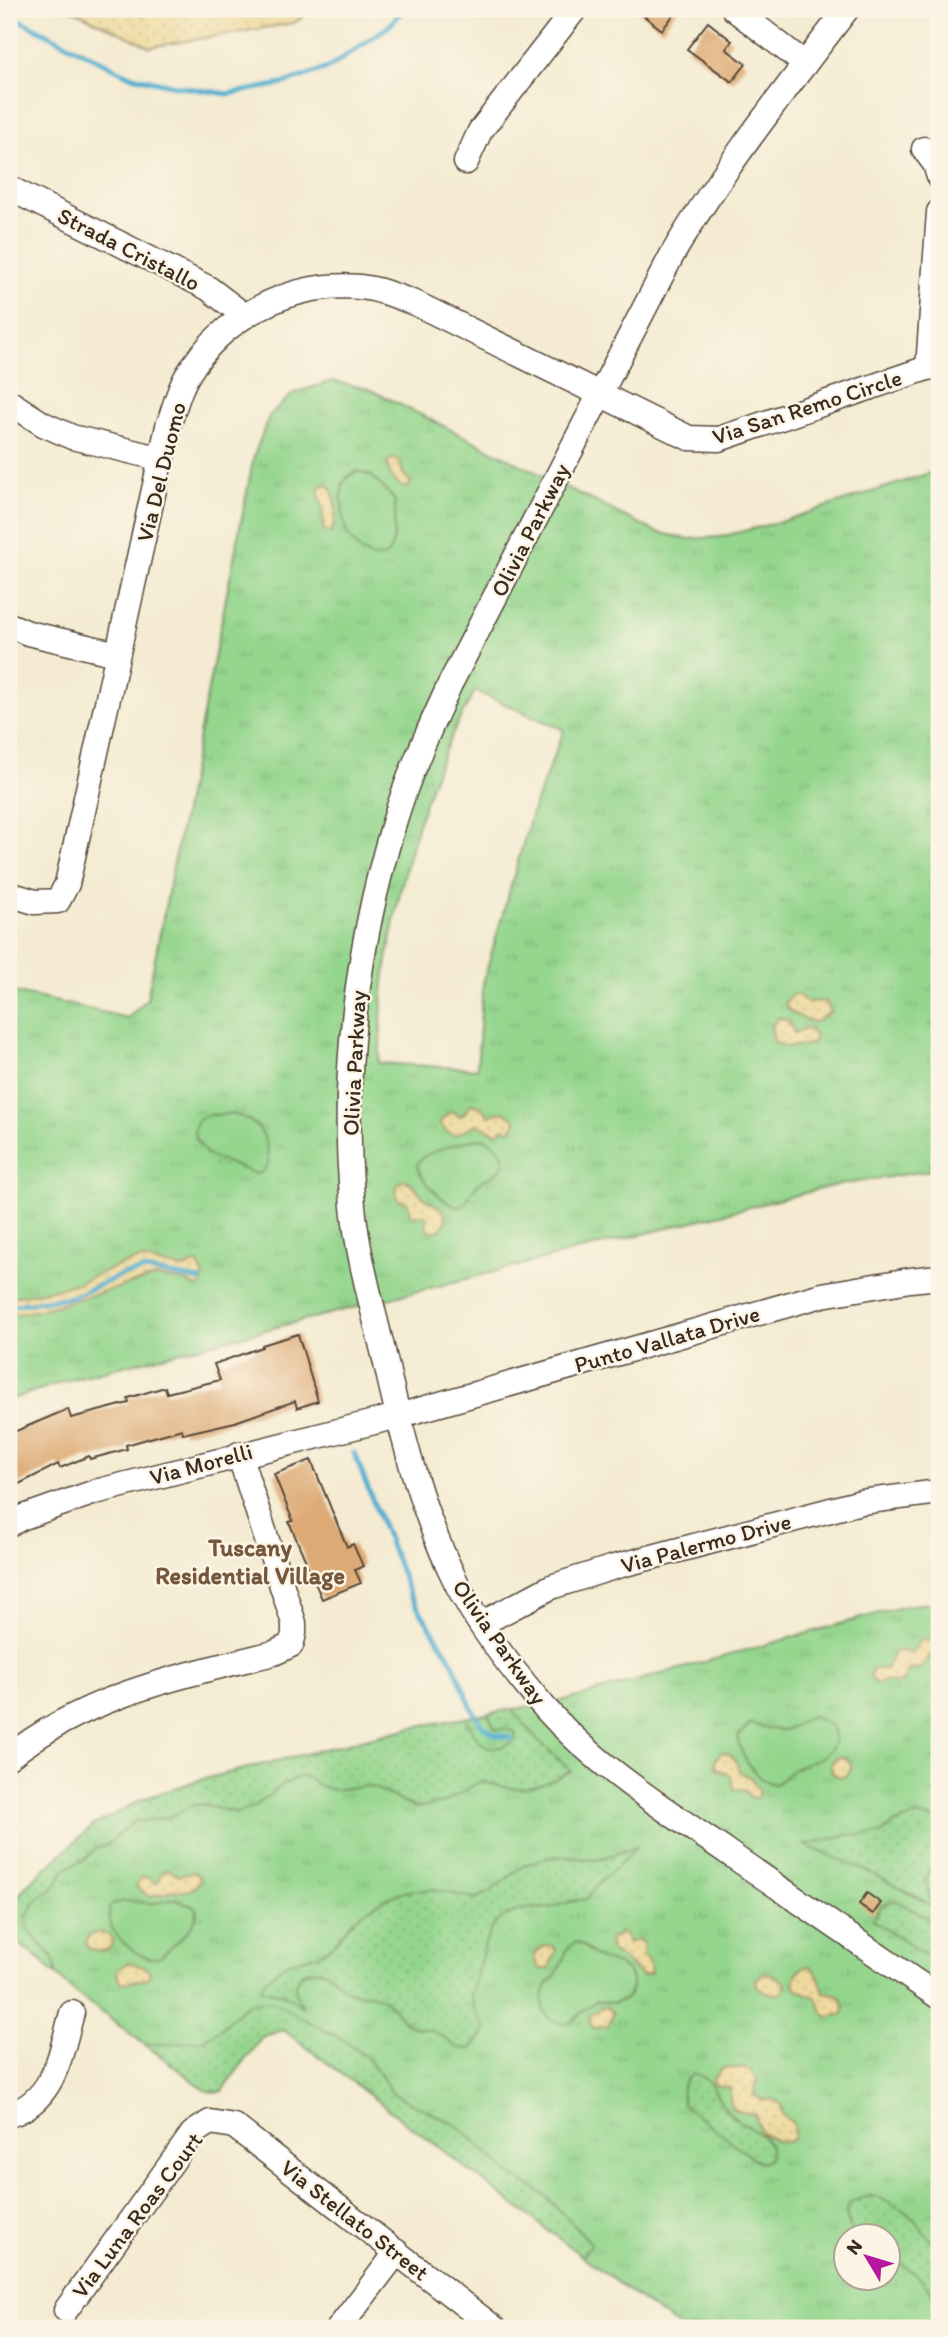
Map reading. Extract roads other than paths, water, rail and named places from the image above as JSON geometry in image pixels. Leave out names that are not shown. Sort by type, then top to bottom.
[{"type":"street","points":[[466,162],[480,131],[575,9]]},
{"type":"street","points":[[734,9],[805,64]]},
{"type":"street","name":"Olivia Parkway","points":[[847,9],[739,152],[696,214],[672,255],[450,684],[420,751],[394,820],[363,952],[353,1025],[349,1085],[349,1161],[353,1211],[398,1416],[414,1476],[431,1526],[459,1588],[481,1624],[548,1711],[607,1766],[680,1820],[939,1997]]},
{"type":"street","points":[[924,149],[935,164],[939,177]]},
{"type":"street","name":"Strada Cristallo","points":[[9,188],[208,288],[245,316]]},
{"type":"street","points":[[933,366],[939,212]]},
{"type":"street","name":"Via Del Duomo","points":[[9,894],[35,902],[58,901],[67,884],[168,426],[186,378],[218,336],[269,302],[300,291],[331,286],[363,287],[390,293],[417,304],[599,395]]},
{"type":"street","name":"Via San Remo Circle","points":[[599,395],[689,438],[719,439],[933,366]]},
{"type":"street","points":[[9,402],[43,424],[72,438],[162,459]]},
{"type":"street","points":[[9,625],[28,633],[117,654]]},
{"type":"street","name":"Punto Vallata Drive","points":[[398,1416],[822,1295],[939,1277]]},
{"type":"street","name":"Via Morelli","points":[[9,1525],[21,1518],[95,1492],[398,1416]]},
{"type":"street","points":[[9,1757],[67,1719],[109,1699],[152,1684],[274,1653],[291,1646],[294,1623],[239,1454]]},
{"type":"street","name":"Via Palermo Drive","points":[[481,1624],[551,1587],[614,1567],[861,1502],[939,1492]]},
{"type":"street","points":[[9,2115],[26,2109],[40,2096],[54,2072],[72,2013]]},
{"type":"street","name":"Via Stellato Street","points":[[210,2122],[234,2126],[494,2328]]},
{"type":"street","name":"Via Luna Roas Court","points":[[66,2310],[193,2133],[210,2122]]},
{"type":"street","points":[[340,2328],[397,2252]]},
{"type":"waterway","points":[[9,15],[128,75],[228,94],[282,84],[330,67],[389,26],[404,9]]},
{"type":"waterway","points":[[9,1306],[71,1297],[122,1275],[145,1270],[200,1280]]},
{"type":"waterway","points":[[354,1453],[410,1595],[453,1663],[472,1709],[482,1725],[493,1734],[511,1738]]},
{"type":"district","name":"Tuscany Residential Village","points":[[250,1562]]}]
